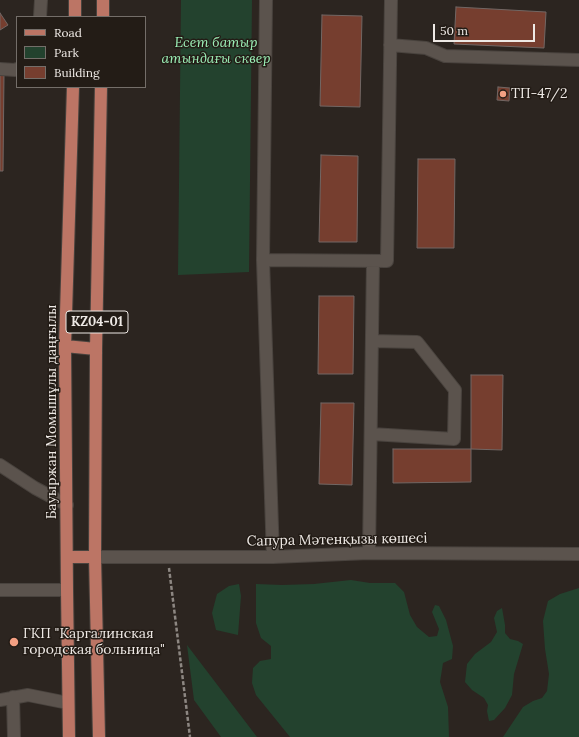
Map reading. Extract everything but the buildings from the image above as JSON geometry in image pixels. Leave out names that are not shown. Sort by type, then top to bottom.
[{"type":"main road","points":[[75,0],[75,16]]},
{"type":"main road","points":[[103,0],[103,16]]},
{"type":"main road","name":"Бауыржан Момышұлы даңғылы","points":[[69,737],[65,346],[73,88]]},
{"type":"main road","name":"KZ04-01","points":[[99,737],[95,557],[96,349],[101,88]]},
{"type":"main road","points":[[65,346],[96,349]]},
{"type":"main road","points":[[67,557],[95,557]]},
{"type":"street","points":[[40,16],[41,0]]},
{"type":"street","points":[[266,0],[263,260],[272,557]]},
{"type":"street","points":[[263,260],[387,261],[391,0]]},
{"type":"street","points":[[390,45],[426,48],[444,56],[579,60]]},
{"type":"street","points":[[0,69],[16,70]]},
{"type":"street","points":[[369,553],[373,261]]},
{"type":"street","points":[[371,434],[454,439],[455,390],[417,342],[372,341]]},
{"type":"street","points":[[0,465],[34,488],[67,505]]},
{"type":"street","name":"Сапура Мәтенқызы көшесі","points":[[95,557],[272,557],[369,553],[579,554]]},
{"type":"street","points":[[0,590],[67,590]]},
{"type":"street","points":[[0,700],[28,695],[68,703]]},
{"type":"street","points":[[13,697],[14,737]]},
{"type":"path","points":[[168,558],[190,737]]},
{"type":"green space","name":"Есет батыр атындағы сквер","points":[[181,0],[252,0],[249,272],[178,275]]},
{"type":"green space","points":[[351,580],[370,583],[395,583],[404,592],[410,615],[417,627],[429,637],[437,636],[439,629],[432,612],[435,605],[439,606],[446,620],[453,646],[452,659],[443,663],[440,682],[448,707],[449,737],[290,737],[256,695],[252,683],[253,668],[260,661],[271,659],[271,646],[261,638],[256,623],[256,584],[314,584]]},
{"type":"green space","points":[[239,584],[241,596],[238,635],[216,630],[212,613],[217,594],[229,586]]},
{"type":"green space","points":[[579,588],[579,737],[503,737],[523,707],[542,698],[547,691],[549,674],[543,621],[548,601],[560,594]]},
{"type":"green space","points":[[502,608],[505,633],[510,639],[523,644],[514,674],[512,695],[505,708],[494,720],[489,721],[487,711],[488,705],[484,698],[472,690],[465,682],[467,664],[475,654],[491,642],[497,632],[494,618],[497,611]]},
{"type":"green space","points":[[187,645],[257,737],[221,737],[194,700]]},
{"type":"place","name":"ТП-47/2","points":[[503,94]]},
{"type":"place","name":"ГКП \"Каргалинская городская больница\"","points":[[14,642]]}]
